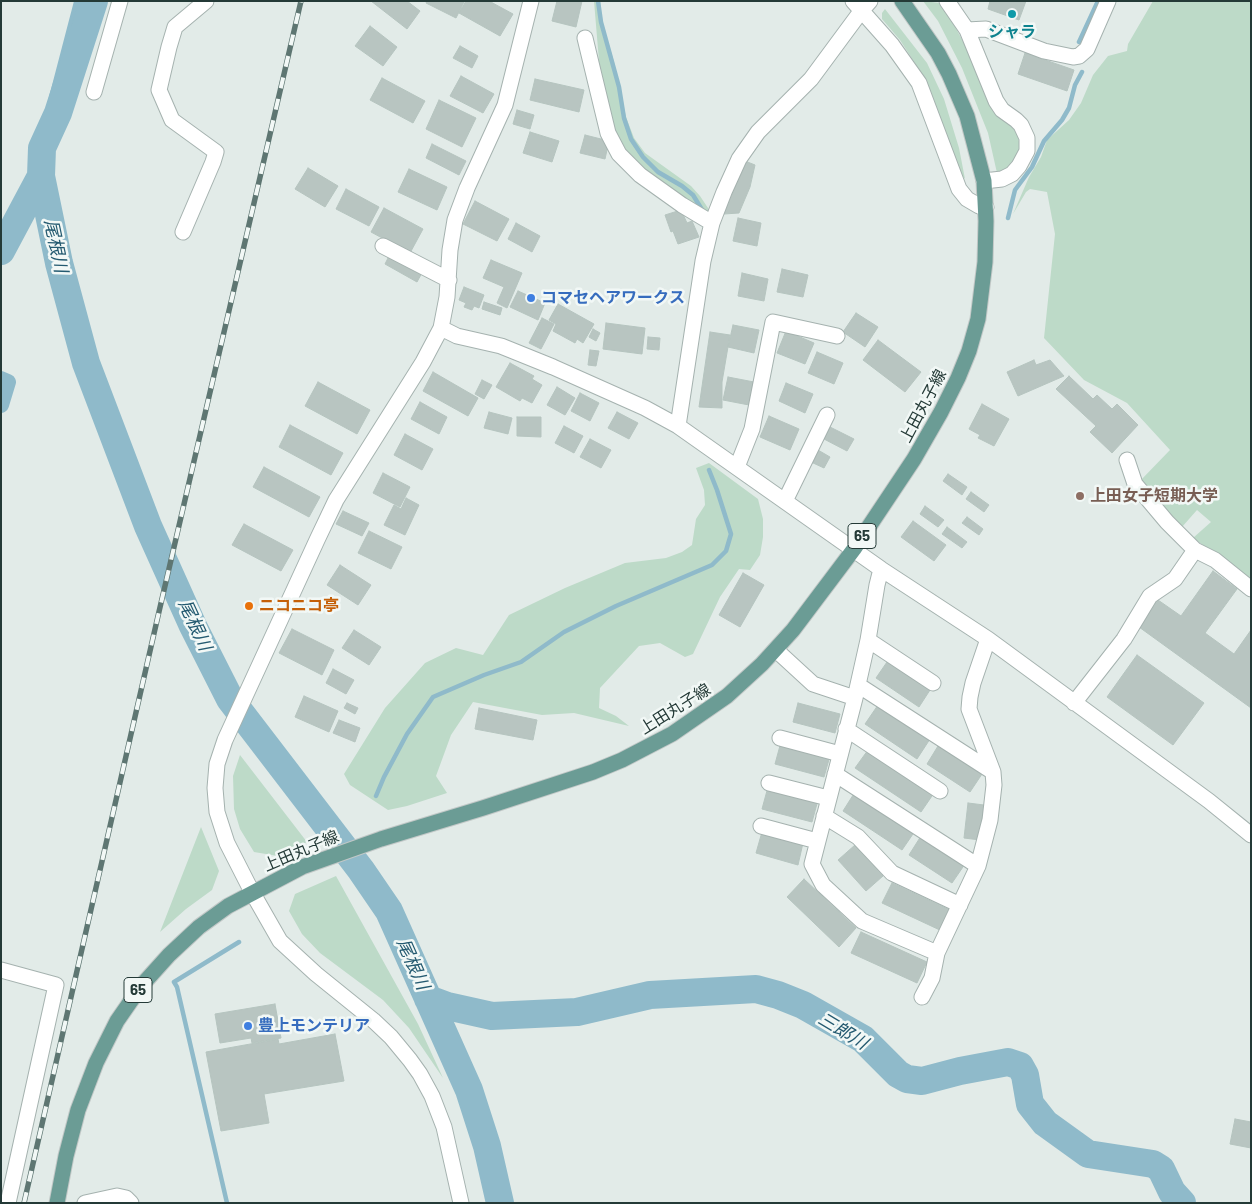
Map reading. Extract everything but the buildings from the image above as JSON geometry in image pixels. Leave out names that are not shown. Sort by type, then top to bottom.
[{"type":"main road","name":"上田丸子線","points":[[57,1203],[66,1156],[78,1110],[96,1063],[125,1008],[154,971],[183,941],[214,916],[252,892],[322,858],[574,778],[622,760],[672,734],[705,712],[745,680],[776,650],[854,548],[914,459],[941,412],[964,364],[973,338],[981,299],[985,262],[986,207],[984,181],[967,116],[949,74],[925,32],[902,1]]},
{"type":"street","points":[[94,92],[120,1]]},
{"type":"street","points":[[183,232],[216,152],[172,120],[159,90],[175,27],[206,1]]},
{"type":"street","points":[[461,1203],[444,1127],[432,1096],[410,1060],[391,1037],[280,941],[252,892],[220,826],[216,806],[215,775],[220,753],[227,736],[336,500],[423,362],[441,328],[455,220],[467,188],[505,105],[531,1]]},
{"type":"street","points":[[948,1],[968,30],[993,96],[1002,110],[1016,120],[1026,133],[1028,144],[1024,158],[1012,174],[996,180],[984,181]]},
{"type":"street","points":[[968,30],[986,29],[1044,51],[1074,57],[1079,56],[1087,49],[1108,1]]},
{"type":"street","points":[[678,426],[703,262],[712,223],[739,158],[758,132],[811,79],[861,4],[919,83],[959,189],[974,204],[986,207]]},
{"type":"street","points":[[585,38],[608,133],[619,154],[640,175],[682,205],[712,223]]},
{"type":"street","points":[[383,246],[448,280]]},
{"type":"street","points":[[737,467],[752,429],[773,322],[837,336]]},
{"type":"street","points":[[441,328],[457,336],[502,346],[645,408],[678,426],[854,548],[881,569],[988,639],[1209,801],[1251,835]]},
{"type":"street","points":[[785,501],[827,415]]},
{"type":"street","points":[[1127,460],[1135,484],[1167,522],[1195,550],[1215,560],[1251,589]]},
{"type":"street","points":[[1074,703],[1124,639],[1150,596],[1175,579],[1195,550]]},
{"type":"street","points":[[881,569],[857,691],[812,864],[823,885],[862,921],[937,953]]},
{"type":"street","points":[[922,998],[932,978],[937,953],[978,866],[990,820],[994,785],[993,772],[969,709],[971,690],[988,639]]},
{"type":"street","points":[[868,640],[933,682]]},
{"type":"street","points":[[776,650],[812,684],[857,691],[993,772]]},
{"type":"street","points":[[846,729],[940,791]]},
{"type":"street","points":[[780,738],[840,754]]},
{"type":"street","points":[[835,774],[978,866]]},
{"type":"street","points":[[769,783],[828,798]]},
{"type":"street","points":[[824,816],[858,837],[892,873],[960,905]]},
{"type":"street","points":[[761,826],[817,841]]},
{"type":"street","points":[[1,970],[56,985],[8,1203]]},
{"type":"street","points":[[85,1203],[117,1196],[126,1198],[131,1203]]},
{"type":"green space","points":[[594,1],[600,1],[602,21],[614,62],[626,117],[634,138],[645,153],[691,186],[710,211],[708,216],[660,185],[619,147],[600,73]]},
{"type":"green space","points":[[923,1],[940,3],[1018,136],[1020,148],[1017,159],[1002,172],[997,173],[988,133],[962,68],[938,21]]},
{"type":"green space","points":[[1153,1],[1251,1],[1251,579],[1193,538],[1211,522],[1197,510],[1182,527],[1139,482],[1170,450],[1127,403],[1084,380],[1044,338],[1055,234],[1047,192],[1030,189],[1026,192],[1013,214],[1029,177],[1041,157],[1047,140],[1069,120],[1081,103],[1093,75],[1108,56],[1127,51],[1128,44]]},
{"type":"green space","points":[[885,9],[927,63],[944,99],[959,148],[965,179],[956,168],[934,100],[925,79],[900,40],[882,19],[882,13]]},
{"type":"green space","points":[[709,463],[758,499],[763,519],[760,555],[750,570],[739,569],[720,597],[693,654],[685,657],[660,643],[639,646],[600,688],[599,708],[616,716],[629,726],[574,713],[542,715],[473,702],[451,735],[436,776],[447,793],[388,810],[350,785],[344,774],[385,708],[425,663],[456,648],[483,655],[509,615],[565,588],[625,563],[666,558],[682,552],[692,545],[696,519],[705,505],[704,490],[696,468]]},
{"type":"green space","points":[[240,755],[307,842],[278,856],[254,852],[240,829],[234,809],[233,776]]},
{"type":"green space","points":[[201,827],[219,871],[212,890],[186,909],[160,932]]},
{"type":"green space","points":[[336,876],[418,1024],[443,1078],[409,1028],[383,1000],[320,953],[302,934],[289,911],[295,894]]},
{"type":"water","points":[[74,1],[94,1],[82,17],[74,51],[65,69],[57,106],[48,128],[41,176],[33,158]]},
{"type":"waterway","name":"尾根川","points":[[94,1],[58,113],[42,148],[41,176],[59,263],[86,363],[148,526],[193,626],[230,699],[361,870],[389,911],[469,1090],[487,1146],[500,1203]]},
{"type":"waterway","points":[[598,1],[601,22],[619,87],[624,118],[631,139],[643,157],[658,172],[693,195],[704,213]]},
{"type":"waterway","points":[[1079,42],[1098,1]]},
{"type":"waterway","points":[[1008,218],[1015,190],[1032,167],[1044,141],[1062,120],[1069,108],[1075,85],[1082,72]]},
{"type":"waterway","points":[[1,251],[41,176]]},
{"type":"waterway","points":[[1,379],[8,382],[1,405]]},
{"type":"waterway","points":[[376,796],[407,734],[433,697],[484,675],[521,662],[564,632],[616,606],[712,565],[726,551],[731,534],[709,470]]},
{"type":"waterway","points":[[227,1203],[177,987],[174,982],[239,942]]},
{"type":"waterway","name":"三郎川","points":[[428,999],[447,1006],[492,1016],[577,1012],[650,995],[756,989],[803,1005],[863,1039],[898,1074],[907,1079],[922,1081],[960,1071],[1008,1062],[1020,1066],[1025,1075],[1030,1104],[1045,1123],[1088,1154],[1153,1164],[1161,1169],[1172,1192],[1182,1203]]},
{"type":"railway","points":[[24,1203],[301,1]]},
{"type":"place","name":"シャラ","points":[[1012,14]]},
{"type":"place","name":"コマセヘアワークス","points":[[531,298]]},
{"type":"place","name":"上田女子短期大学","points":[[1080,496]]},
{"type":"place","name":"ニコニコ亭","points":[[249,606]]},
{"type":"place","name":"豊上モンテリア","points":[[248,1026]]}]
